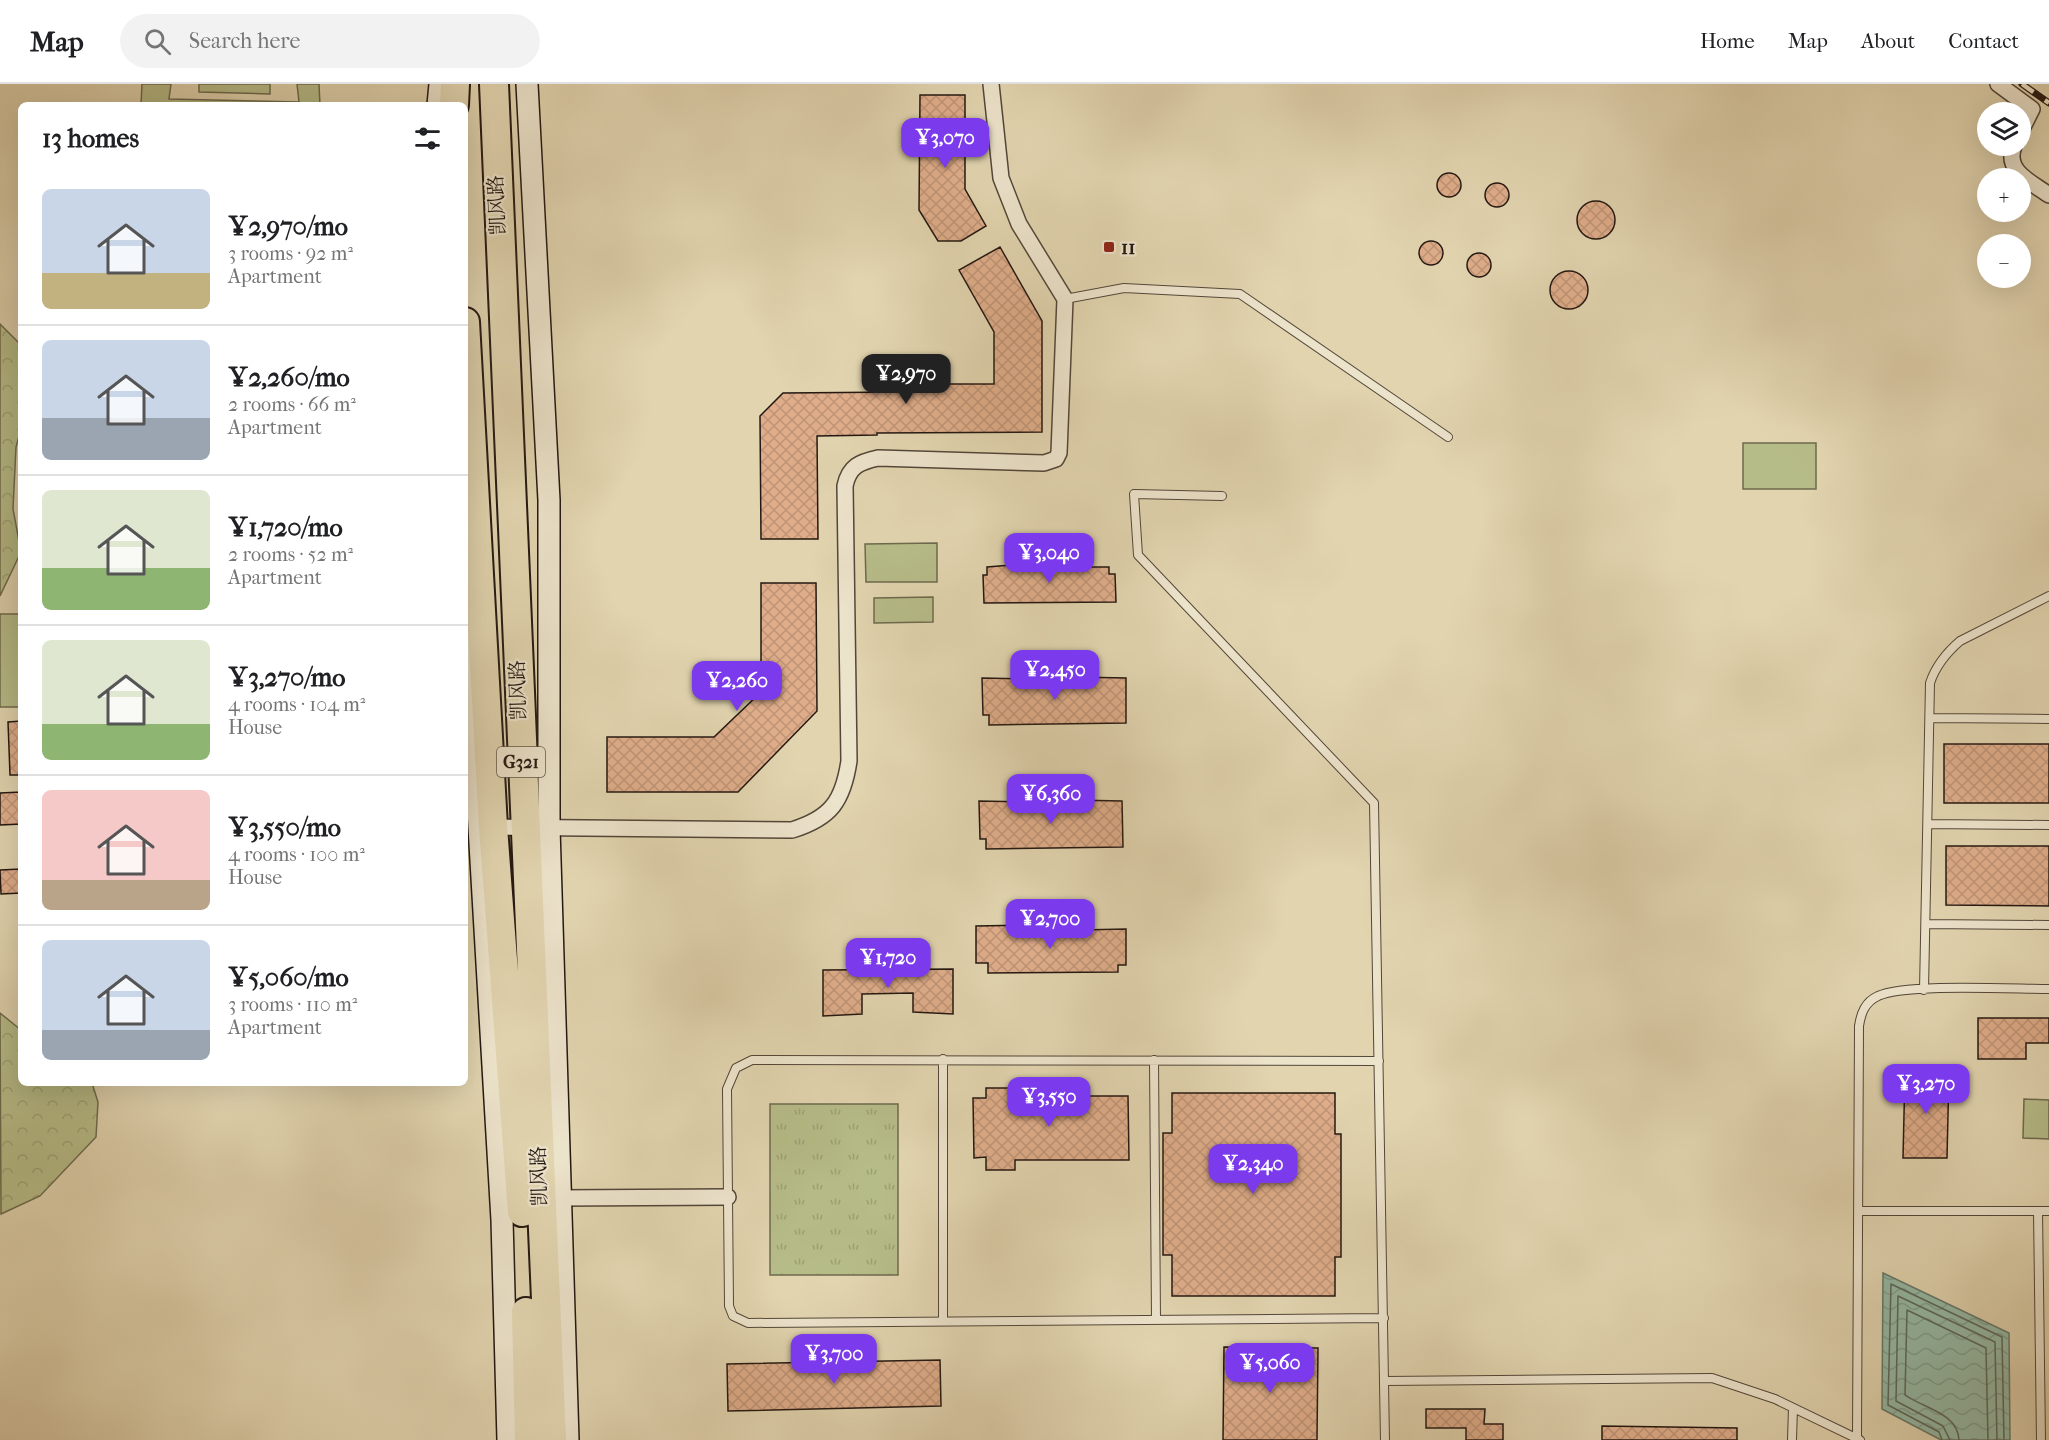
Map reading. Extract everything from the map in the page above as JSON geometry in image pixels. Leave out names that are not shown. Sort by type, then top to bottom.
[{"type":"highway","points":[[454,102],[455,84]]},
{"type":"highway","name":"凯风路","points":[[494,84],[536,827],[552,1440]]},
{"type":"highway","name":"凯风路","points":[[468,374],[494,827],[525,1258],[529,1440]]},
{"type":"street","points":[[438,102],[440,84]]},
{"type":"street","points":[[527,84],[549,489],[536,827],[559,1198],[568,1440]]},
{"type":"street","points":[[494,827],[792,830],[818,821],[827,814],[844,784],[849,761],[845,486],[850,471],[858,464],[878,458],[1044,463],[1056,459],[1059,453],[1065,299],[1019,224],[1001,178],[991,84]]},
{"type":"street","points":[[1998,84],[2022,102]]},
{"type":"street","points":[[2012,156],[2011,161],[2016,171],[2049,195]]},
{"type":"street","points":[[468,638],[502,1220],[508,1440]]},
{"type":"street","points":[[559,1198],[728,1197]]},
{"type":"lane","points":[[1065,299],[1124,288],[1240,294],[1448,436]]},
{"type":"lane","points":[[1222,496],[1134,494],[1138,555],[1374,803],[1385,1440]]},
{"type":"lane","points":[[1924,990],[1930,683],[1934,672],[1948,651],[1960,641],[2049,596]]},
{"type":"lane","points":[[1930,718],[2049,719]]},
{"type":"lane","points":[[1928,824],[2049,825]]},
{"type":"lane","points":[[1926,924],[2049,925]]},
{"type":"lane","points":[[1385,1381],[1712,1378],[1775,1399],[1859,1439],[1860,1017],[1864,1008],[1878,995],[1924,990],[2049,989]]},
{"type":"lane","points":[[1379,1061],[763,1058],[740,1065],[732,1072],[727,1089],[729,1310],[737,1319],[748,1323],[1384,1318]]},
{"type":"lane","points":[[943,1059],[943,1321]]},
{"type":"lane","points":[[1154,1060],[1156,1320]]},
{"type":"lane","points":[[1858,1211],[2049,1211]]},
{"type":"lane","points":[[2038,1211],[2041,1440]]},
{"type":"lane","points":[[1792,1440],[1793,1408]]},
{"type":"green space","points":[[142,84],[171,84],[169,99],[299,102],[141,102]]},
{"type":"green space","points":[[199,84],[270,84],[270,94],[199,92]]},
{"type":"green space","points":[[297,84],[319,84],[320,102],[299,102]]},
{"type":"green space","points":[[0,324],[18,342],[18,440],[13,509],[18,536],[18,558],[0,596]]},
{"type":"green space","points":[[1743,443],[1816,443],[1816,489],[1743,489]]},
{"type":"green space","points":[[937,543],[937,582],[866,582],[865,544]]},
{"type":"green space","points":[[933,597],[933,622],[874,623],[874,598]]},
{"type":"green space","points":[[0,614],[18,614],[18,707],[0,707]]},
{"type":"green space","points":[[0,1013],[18,1028],[18,1086],[93,1086],[98,1102],[96,1137],[40,1196],[1,1214]]},
{"type":"green space","points":[[2024,1099],[2049,1100],[2049,1139],[2023,1138]]},
{"type":"green space","points":[[770,1104],[898,1104],[898,1275],[770,1275]]},
{"type":"water","points":[[1883,1273],[2009,1333],[2010,1440],[1941,1440],[1882,1409]]},
{"type":"building","points":[[920,95],[965,95],[965,189],[986,226],[961,241],[938,241],[919,210]]},
{"type":"building","points":[[1449,173],[1454,174],[1460,180],[1460,190],[1454,196],[1449,197],[1444,196],[1438,190],[1437,185],[1438,180],[1444,174]]},
{"type":"building","points":[[1497,183],[1505,187],[1509,195],[1505,203],[1497,207],[1489,203],[1485,195],[1489,187]]},
{"type":"building","points":[[1596,201],[1609,207],[1615,220],[1609,233],[1596,239],[1583,233],[1577,220],[1583,207]]},
{"type":"building","points":[[1431,241],[1439,245],[1443,253],[1439,261],[1431,265],[1423,261],[1419,253],[1423,245]]},
{"type":"building","points":[[1000,247],[1042,321],[1042,432],[877,433],[877,435],[817,436],[818,539],[761,539],[760,416],[783,393],[901,392],[901,384],[994,384],[994,332],[959,270]]},
{"type":"building","points":[[1479,253],[1487,257],[1491,265],[1487,273],[1479,277],[1471,273],[1467,265],[1471,257]]},
{"type":"building","points":[[1569,271],[1582,277],[1588,290],[1582,303],[1569,309],[1556,303],[1550,290],[1556,277]]},
{"type":"building","points":[[1071,562],[1088,562],[1088,567],[1109,567],[1109,574],[1115,574],[1116,602],[984,603],[983,575],[987,575],[987,567],[1026,564],[1026,567],[1071,567]]},
{"type":"building","points":[[761,583],[816,583],[817,711],[738,792],[607,792],[607,737],[714,737],[761,692]]},
{"type":"building","points":[[1075,677],[1126,678],[1126,723],[989,725],[989,715],[983,715],[982,678],[1075,680]]},
{"type":"building","points":[[18,721],[18,775],[10,775],[8,722]]},
{"type":"building","points":[[1944,744],[2049,744],[2049,803],[1944,803]]},
{"type":"building","points":[[18,792],[18,824],[0,825],[0,793]]},
{"type":"building","points":[[1072,800],[1122,801],[1123,847],[986,849],[986,839],[980,839],[979,801],[1072,804]]},
{"type":"building","points":[[1946,846],[2049,846],[2049,906],[1946,905]]},
{"type":"building","points":[[18,869],[18,893],[1,894],[0,870]]},
{"type":"building","points":[[1031,925],[1031,931],[1126,929],[1126,965],[1118,965],[1118,972],[988,973],[988,963],[976,963],[976,926]]},
{"type":"building","points":[[953,969],[953,1014],[913,1012],[913,993],[862,994],[862,1014],[823,1016],[823,970]]},
{"type":"building","points":[[1978,1018],[2049,1018],[2049,1043],[2026,1043],[2026,1059],[1978,1059]]},
{"type":"building","points":[[1905,1071],[1949,1072],[1947,1158],[1903,1158]]},
{"type":"building","points":[[986,1088],[1016,1088],[1016,1096],[1128,1096],[1129,1160],[1015,1160],[1015,1170],[986,1170],[986,1157],[974,1158],[973,1098],[986,1098]]},
{"type":"building","points":[[1172,1093],[1335,1093],[1335,1134],[1341,1134],[1341,1257],[1335,1257],[1335,1296],[1172,1296],[1172,1255],[1163,1255],[1163,1133],[1172,1133]]},
{"type":"building","points":[[1224,1347],[1318,1348],[1317,1440],[1223,1440]]},
{"type":"building","points":[[940,1360],[941,1406],[728,1411],[727,1364]]},
{"type":"building","points":[[1426,1409],[1485,1409],[1484,1424],[1503,1424],[1503,1440],[1466,1440],[1466,1428],[1426,1428]]},
{"type":"building","points":[[1602,1426],[1737,1428],[1737,1440],[1602,1440]]},
{"type":"railway","points":[[2022,84],[2049,103]]},
{"type":"place","name":"11","points":[[1109,247]]}]
